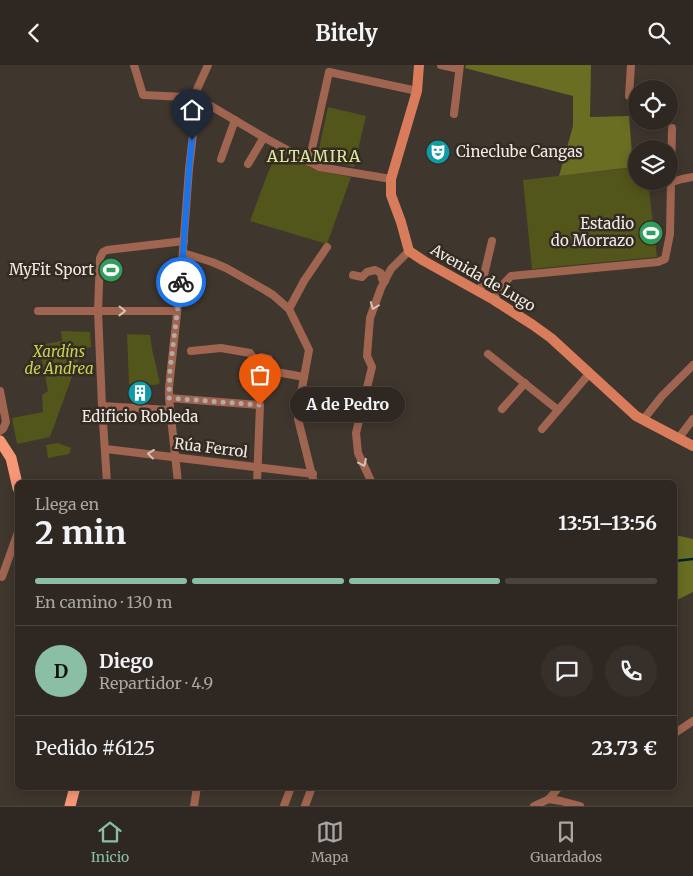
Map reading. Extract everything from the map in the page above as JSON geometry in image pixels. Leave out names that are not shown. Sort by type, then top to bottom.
[{"type":"main road","points":[[0,441],[11,458],[16,480]]},
{"type":"main road","points":[[70,806],[74,790]]},
{"type":"street","points":[[134,65],[143,95],[195,99],[211,106],[319,167],[391,179]]},
{"type":"street","points":[[178,480],[169,398],[170,370],[183,253],[195,99],[208,65]]},
{"type":"street","name":"Avenida de Lugo","points":[[419,65],[417,91],[391,179],[391,195],[409,251],[533,325],[551,338],[636,416],[693,446]]},
{"type":"street","points":[[441,65],[460,67],[454,113]]},
{"type":"street","points":[[630,65],[630,80]]},
{"type":"street","points":[[309,162],[329,72],[417,91]]},
{"type":"street","points":[[222,159],[235,120]]},
{"type":"street","points":[[248,164],[264,137]]},
{"type":"street","points":[[678,180],[693,177]]},
{"type":"street","points":[[494,300],[499,289],[512,276],[658,262],[665,259],[670,234],[672,190]]},
{"type":"street","points":[[108,480],[102,406],[98,311],[100,256],[108,250],[184,241]]},
{"type":"street","points":[[480,292],[492,241]]},
{"type":"street","points":[[289,309],[304,281],[327,247]]},
{"type":"street","points":[[371,480],[358,453],[356,433],[372,367],[367,356],[370,318],[391,269],[409,251]]},
{"type":"street","points":[[183,253],[212,261],[231,270],[273,295],[289,309],[309,350],[298,410],[300,427],[314,478]]},
{"type":"street","points":[[353,275],[362,277],[368,272],[375,270],[382,273],[382,279],[385,281]]},
{"type":"street","points":[[38,311],[177,311]]},
{"type":"street","points":[[191,351],[221,348],[250,353],[255,360],[261,357],[268,359],[271,371],[304,377]]},
{"type":"street","points":[[488,354],[558,410]]},
{"type":"street","points":[[643,420],[662,396],[693,365]]},
{"type":"street","points":[[542,429],[589,374]]},
{"type":"street","points":[[502,409],[525,383]]},
{"type":"street","points":[[0,391],[6,422],[4,429],[0,431]]},
{"type":"street","points":[[169,398],[260,405],[257,480]]},
{"type":"street","points":[[102,406],[170,410]]},
{"type":"street","points":[[678,439],[693,419]]},
{"type":"street","name":"Rúa Ferrol","points":[[106,449],[258,468],[314,478]]},
{"type":"street","points":[[2,577],[15,540]]},
{"type":"street","points":[[677,732],[693,721]]},
{"type":"street","points":[[194,806],[197,790]]},
{"type":"street","points":[[284,806],[290,790]]},
{"type":"street","points":[[305,806],[311,790]]},
{"type":"street","points":[[534,806],[549,799],[556,790]]},
{"type":"street","points":[[549,799],[580,806]]},
{"type":"green space","points":[[466,65],[591,65],[590,117],[628,116],[628,130],[630,130],[631,140],[628,140],[628,168],[559,176],[573,126],[573,96],[465,68]]},
{"type":"green space","points":[[328,107],[366,116],[354,167],[321,159],[318,156]]},
{"type":"green space","points":[[278,151],[318,171],[351,177],[327,244],[250,221]]},
{"type":"green space","points":[[628,168],[628,190],[649,190],[657,257],[532,269],[523,180]]},
{"type":"green space","name":"Xardíns de Andrea","points":[[61,331],[90,332],[91,347],[82,349],[50,437],[17,444],[12,418],[43,412],[42,395],[48,391],[39,345],[62,341]]},
{"type":"green space","points":[[127,334],[150,335],[160,383],[155,385],[129,384]]},
{"type":"green space","points":[[58,443],[71,448],[69,454],[48,458],[46,445]]},
{"type":"green space","points":[[677,535],[693,539],[693,592],[677,600]]},
{"type":"waterway","points":[[677,561],[693,559]]},
{"type":"way so far","points":[[181,282],[170,370],[169,398],[260,405]]},
{"type":"place","name":"Cineclube Cangas","points":[[438,152]]},
{"type":"place","name":"Estadio do Morrazo","points":[[651,233]]},
{"type":"place","name":"MyFit Sport","points":[[111,270]]},
{"type":"place","name":"Edificio Robleda","points":[[140,393]]},
{"type":"place","name":"A de Pedro","points":[[260,405]]},
{"type":"district","name":"ALTAMIRA","points":[[314,156]]},
{"type":"route","points":[[181,282],[192,140]]}]
